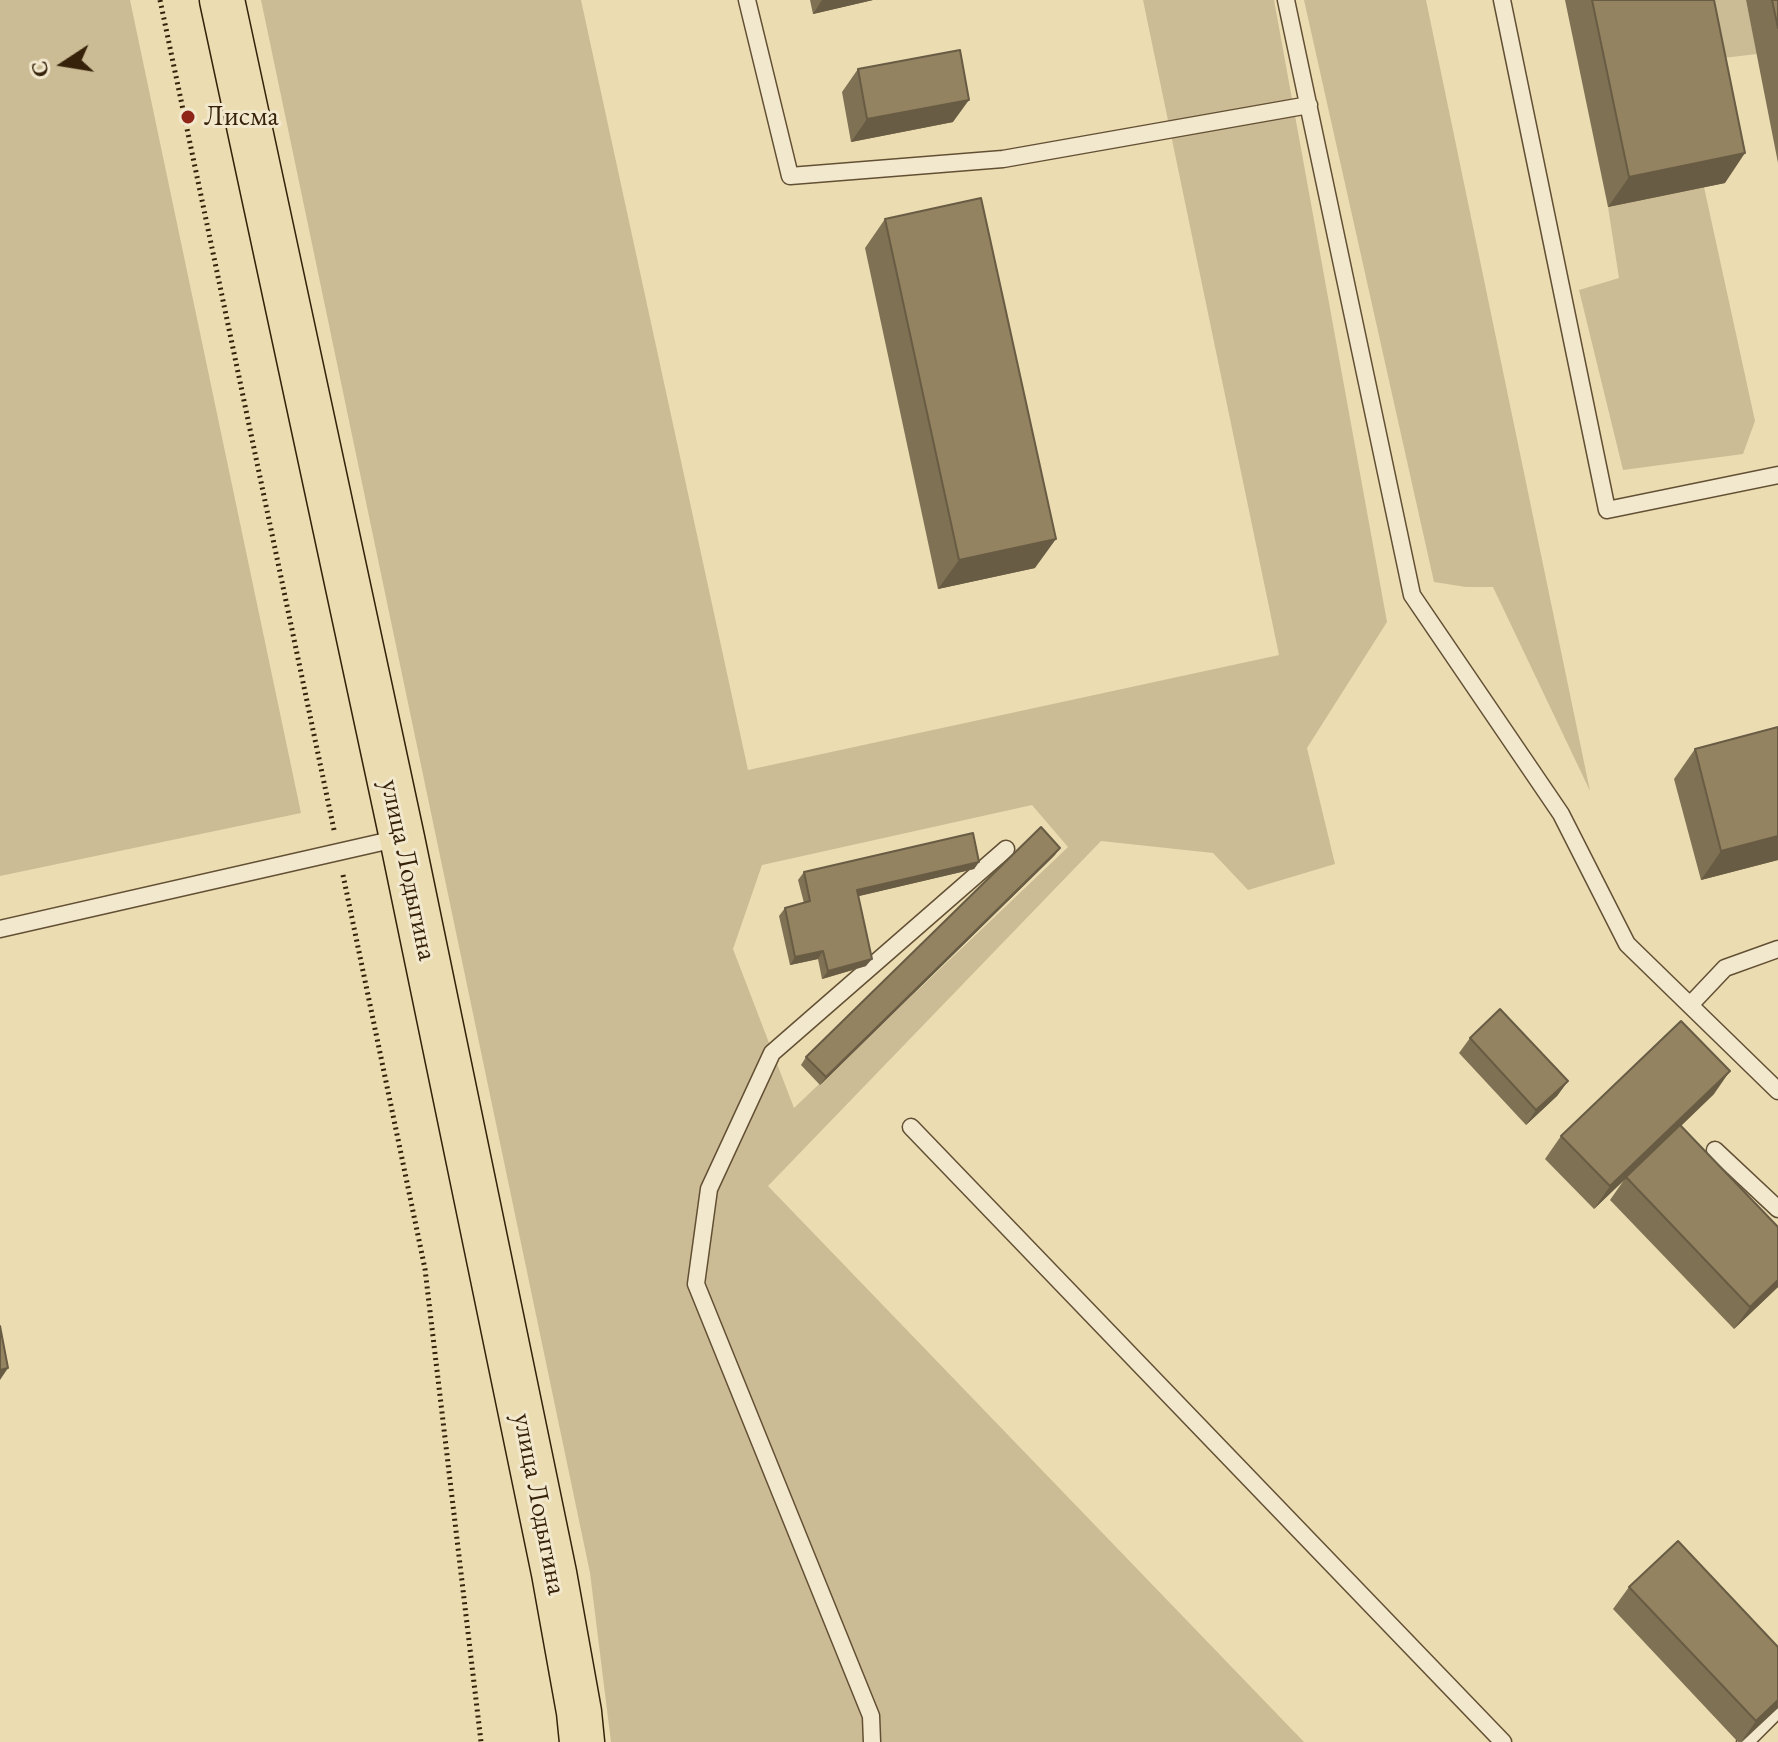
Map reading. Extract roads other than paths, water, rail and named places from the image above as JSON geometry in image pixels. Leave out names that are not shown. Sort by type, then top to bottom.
[{"type":"main road","name":"улица Лодыгина","points":[[222,0],[402,838],[554,1573],[582,1742]]},
{"type":"lane","points":[[747,0],[790,176],[1003,159],[1309,105]]},
{"type":"lane","points":[[1286,0],[1412,595],[1561,814],[1627,944],[1778,1091]]},
{"type":"lane","points":[[1502,0],[1607,510],[1778,475]]},
{"type":"lane","points":[[0,929],[402,838]]},
{"type":"lane","points":[[872,1742],[871,1716],[696,1284],[709,1189],[772,1053],[1006,849]]},
{"type":"lane","points":[[1690,1005],[1725,968],[1778,949]]},
{"type":"lane","points":[[911,1127],[1503,1742]]},
{"type":"lane","points":[[1715,1150],[1778,1209]]},
{"type":"lane","points":[[1745,1742],[1778,1709]]},
{"type":"place","name":"Лисма","points":[[188,117]]}]
